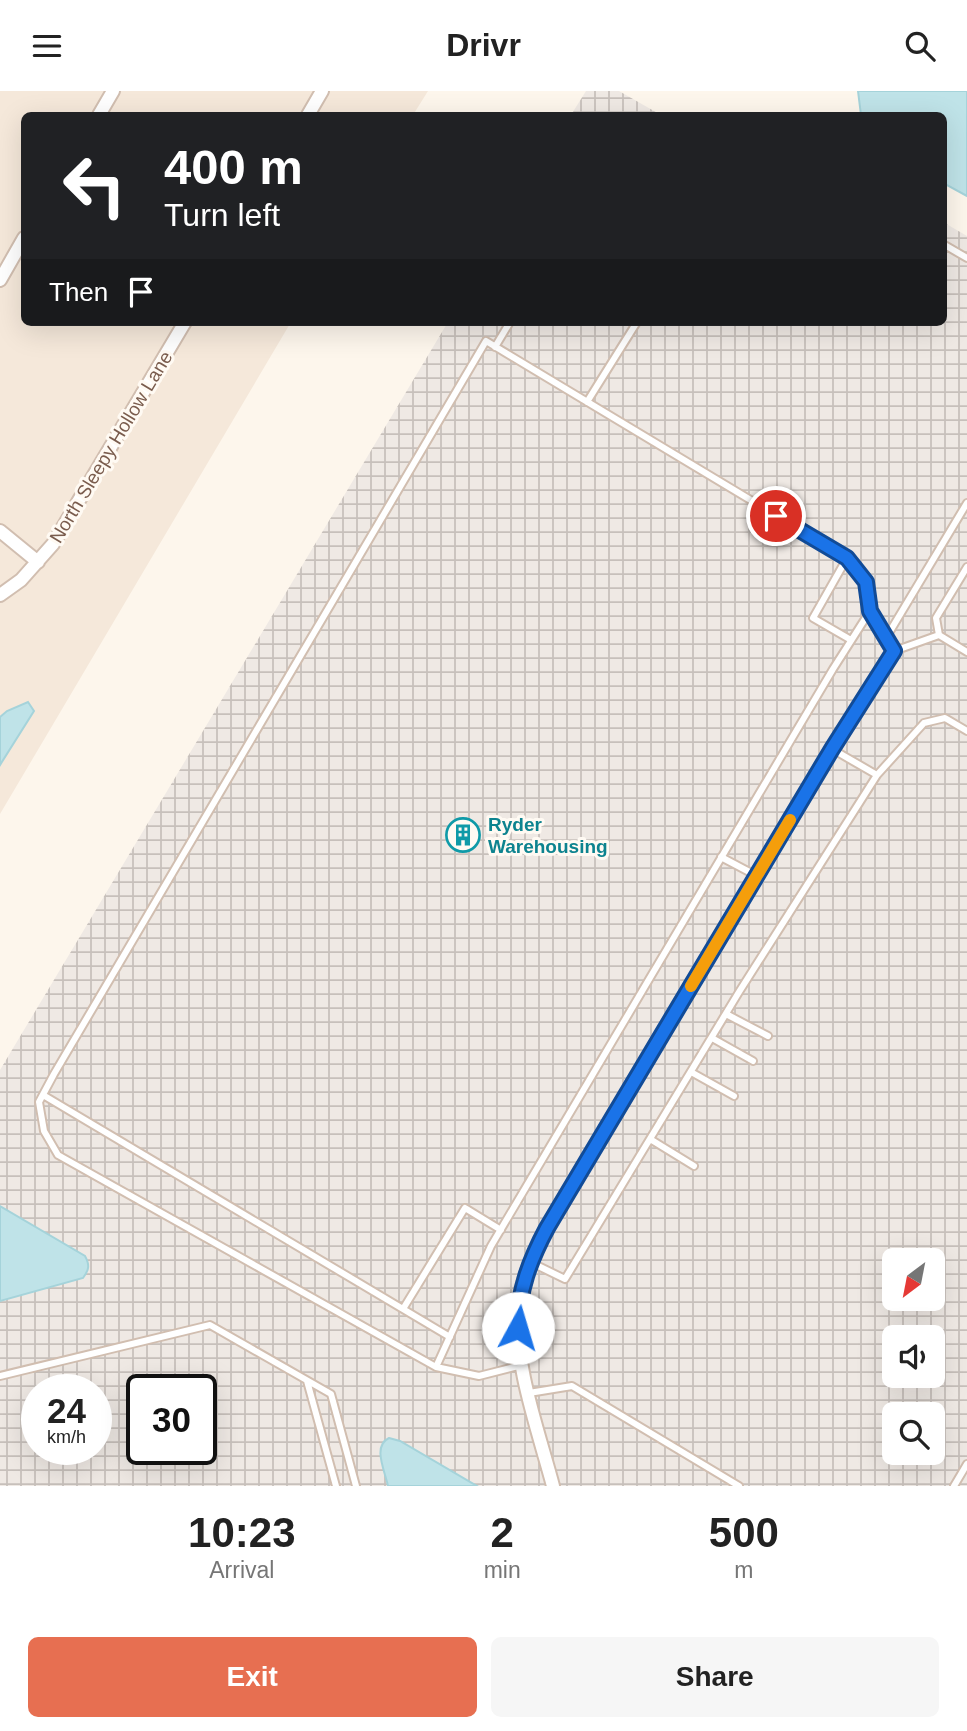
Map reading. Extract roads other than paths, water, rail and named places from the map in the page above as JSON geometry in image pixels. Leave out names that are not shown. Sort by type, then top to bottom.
[{"type":"street","points":[[101,112],[113,91]]},
{"type":"street","points":[[310,112],[323,91]]},
{"type":"street","points":[[0,280],[21,243]]},
{"type":"street","name":"North Sleepy Hollow Lane","points":[[0,595],[21,580],[54,544],[183,326]]},
{"type":"street","points":[[0,531],[38,562]]},
{"type":"street","points":[[553,1486],[518,1350],[518,1307],[529,1262],[832,749],[894,651]]},
{"type":"lane","points":[[947,246],[967,258]]},
{"type":"lane","points":[[495,347],[508,326]]},
{"type":"lane","points":[[587,402],[634,326]]},
{"type":"lane","points":[[522,1365],[479,1376],[436,1367],[58,1155],[44,1131],[39,1102],[486,341],[847,558],[866,582],[870,611],[894,651],[939,635]]},
{"type":"lane","points":[[886,638],[967,503]]},
{"type":"lane","points":[[847,558],[813,618],[852,640]]},
{"type":"lane","points":[[967,567],[936,618],[939,635],[967,652]]},
{"type":"lane","points":[[436,1367],[500,1230],[870,611]]},
{"type":"lane","points":[[529,1262],[565,1279],[726,1014],[877,775],[924,723],[945,718],[967,731]]},
{"type":"lane","points":[[832,749],[877,775]]},
{"type":"lane","points":[[721,857],[757,876]]},
{"type":"lane","points":[[726,1014],[768,1036]]},
{"type":"lane","points":[[712,1038],[753,1061]]},
{"type":"lane","points":[[691,1072],[734,1096]]},
{"type":"lane","points":[[43,1095],[450,1337]]},
{"type":"lane","points":[[650,1139],[694,1166]]},
{"type":"lane","points":[[403,1309],[465,1208],[500,1230]]},
{"type":"lane","points":[[0,1375],[210,1325],[331,1394],[356,1486]]},
{"type":"lane","points":[[307,1381],[336,1486]]},
{"type":"lane","points":[[529,1393],[572,1386],[739,1486]]},
{"type":"lane","points":[[954,1486],[967,1464]]},
{"type":"water","points":[[858,91],[967,91],[967,196],[947,185],[947,112],[861,112]]},
{"type":"water","points":[[28,702],[34,711],[0,765],[0,717]]},
{"type":"water","points":[[0,1206],[85,1256],[88,1267],[83,1278],[0,1301]]},
{"type":"water","points":[[389,1438],[400,1441],[477,1486],[388,1486],[380,1453],[384,1442]]},
{"type":"place","name":"Ryder Warehousing","points":[[463,835]]}]
